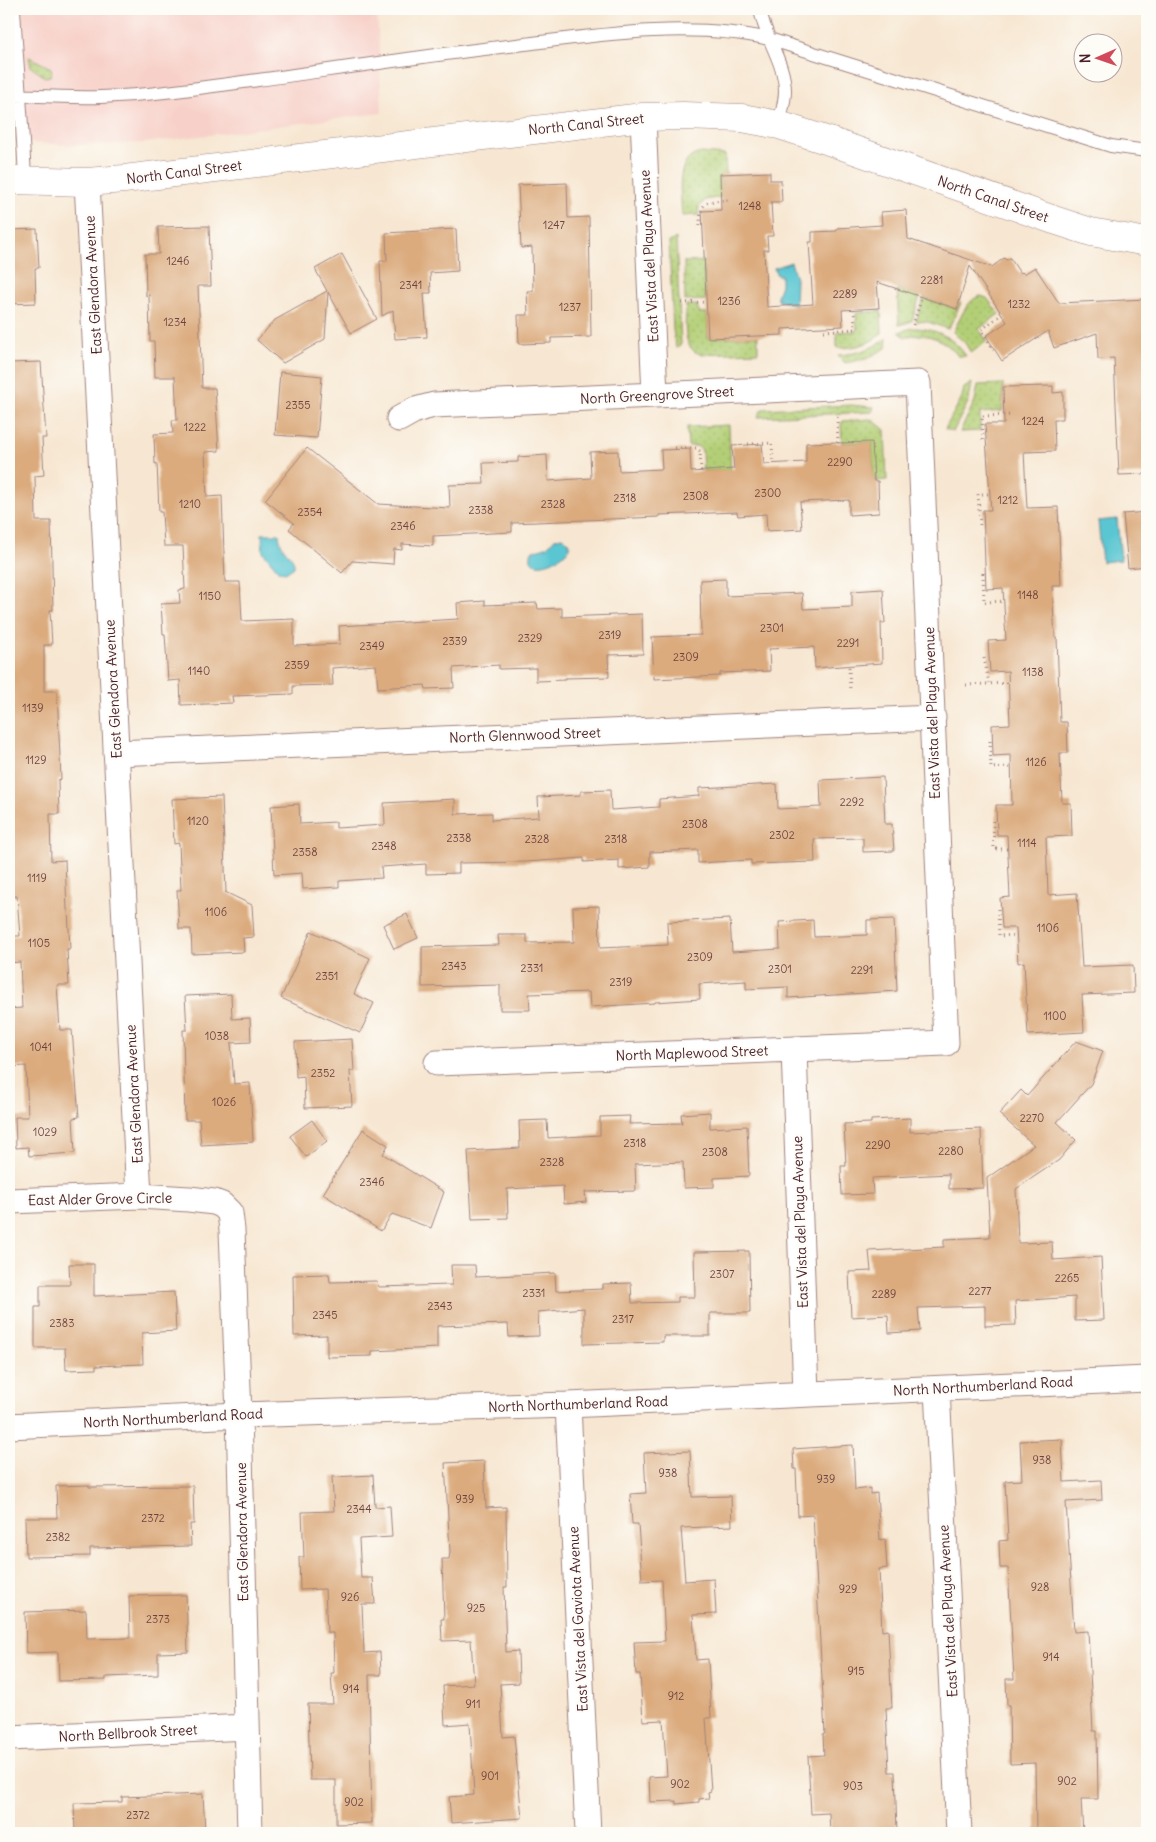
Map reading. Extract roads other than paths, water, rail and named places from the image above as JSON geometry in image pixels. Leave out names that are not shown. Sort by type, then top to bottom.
[{"type":"street","name":"North Canal Street","points":[[17,181],[87,182],[124,179],[643,118],[683,116],[742,118],[779,126],[829,141],[1091,232],[1147,242]]},
{"type":"street","name":"East Vista del Playa Avenue","points":[[643,118],[655,395]]},
{"type":"street","name":"East Glendora Avenue","points":[[87,182],[139,1196]]},
{"type":"street","name":"East Vista del Playa Avenue","points":[[918,383],[946,1043]]},
{"type":"street","name":"North Greengrove Street","points":[[399,419],[415,410],[434,406],[918,383]]},
{"type":"street","name":"North Glennwood Street","points":[[116,753],[933,718]]},
{"type":"street","name":"North Maplewood Street","points":[[437,1063],[946,1043]]},
{"type":"street","name":"East Vista del Playa Avenue","points":[[794,1049],[806,1394]]},
{"type":"street","name":"East Alder Grove Circle","points":[[9,1201],[139,1196],[218,1203],[230,1214],[232,1230]]},
{"type":"street","name":"East Glendora Avenue","points":[[232,1230],[250,1833]]},
{"type":"street","name":"North Northumberland Road","points":[[9,1426],[239,1415],[568,1405],[1147,1379]]},
{"type":"street","name":"East Vista del Playa Avenue","points":[[938,1389],[959,1833]]},
{"type":"street","name":"East Vista del Gaviota Avenue","points":[[568,1405],[588,1833]]},
{"type":"street","name":"North Bellbrook Street","points":[[9,1738],[247,1727]]},
{"type":"lane","points":[[14,9],[14,95],[22,115],[17,181]]},
{"type":"lane","points":[[760,9],[764,26],[780,66],[785,88],[779,126]]},
{"type":"lane","points":[[14,95],[100,97],[156,93],[498,47],[614,34],[721,30],[769,38],[1111,146],[1147,151]]},
{"type":"water","points":[[791,262],[796,279],[795,304],[779,301],[777,296],[781,285],[781,275],[777,275],[774,268]]},
{"type":"water","points":[[1117,519],[1121,560],[1102,562],[1098,521]]},
{"type":"water","points":[[262,534],[279,534],[282,545],[294,562],[294,567],[287,572],[279,571],[263,552]]},
{"type":"water","points":[[562,537],[569,542],[570,546],[567,552],[546,564],[533,563],[531,559],[532,551],[546,547],[556,538]]}]
